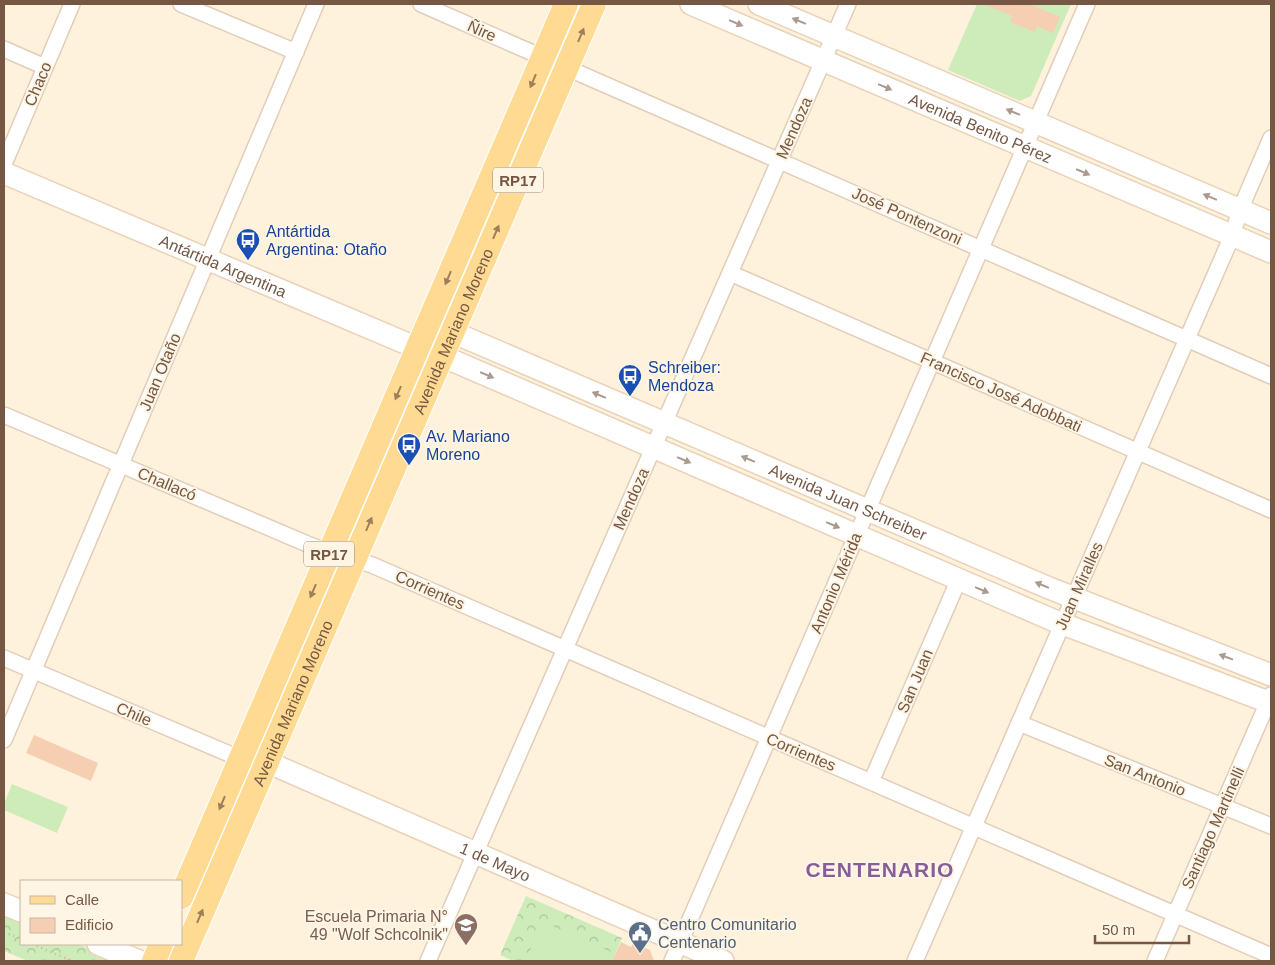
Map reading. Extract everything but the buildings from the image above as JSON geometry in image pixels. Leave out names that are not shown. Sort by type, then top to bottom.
[{"type":"main road","name":"Avenida Mariano Moreno","points":[[182,895],[566,4]]},
{"type":"main road","name":"Avenida Mariano Moreno","points":[[181,961],[594,4]]},
{"type":"main road","name":"Avenida Benito Pérez","points":[[691,4],[1271,252]]},
{"type":"main road","name":"Avenida Benito Pérez","points":[[759,4],[1271,223]]},
{"type":"main road","name":"Antártida Argentina","points":[[4,172],[418,349],[442,357]]},
{"type":"main road","name":"Avenida Juan Schreiber","points":[[429,322],[1074,598],[1271,675]]},
{"type":"main road","name":"Avenida Juan Schreiber","points":[[442,357],[1062,624],[1270,700]]},
{"type":"main road","name":"1 de Mayo","points":[[267,762],[476,853],[676,952],[723,961]]},
{"type":"main road","points":[[4,904],[20,911]]},
{"type":"main road","points":[[100,945],[139,961]]},
{"type":"main road","points":[[154,961],[161,945]]},
{"type":"street","name":"Chaco","points":[[4,164],[72,4]]},
{"type":"street","points":[[181,4],[296,52]]},
{"type":"street","name":"Juan Otaño","points":[[4,740],[316,4]]},
{"type":"street","name":"Ñire","points":[[420,4],[543,57]]},
{"type":"street","name":"Mendoza","points":[[428,961],[848,4]]},
{"type":"street","name":"Antonio Mérida","points":[[676,952],[1088,4]]},
{"type":"street","points":[[4,49],[45,67]]},
{"type":"street","name":"José Pontenzoni","points":[[543,57],[1271,376]]},
{"type":"street","name":"Juan Miralles","points":[[915,961],[1232,236],[1240,210],[1271,138]]},
{"type":"street","name":"Francisco José Adobbati","points":[[730,274],[1271,510]]},
{"type":"street","name":"Challacó","points":[[4,415],[312,546],[330,551]]},
{"type":"street","name":"Corrientes","points":[[330,551],[355,558],[1271,956]]},
{"type":"street","name":"San Juan","points":[[871,782],[959,579]]},
{"type":"street","name":"Chile","points":[[4,658],[241,758],[250,761],[267,762]]},
{"type":"street","name":"Santiago Martinelli","points":[[1155,961],[1270,700]]},
{"type":"street","name":"San Antonio","points":[[1019,723],[1271,826]]},
{"type":"path","points":[[4,932],[20,939]]},
{"type":"path","points":[[34,945],[72,961]]},
{"type":"green space","points":[[977,4],[1071,4],[1031,96],[1020,101],[948,70]]},
{"type":"green space","points":[[12,784],[68,807],[57,833],[4,810],[4,804]]},
{"type":"green space","points":[[526,896],[622,938],[612,961],[513,961],[500,955]]},
{"type":"green space","points":[[4,912],[20,920],[20,945],[80,945],[119,961],[28,961],[4,951]]},
{"type":"green space","points":[[543,922],[611,952],[607,961],[533,961],[527,958]]},
{"type":"place","name":"Antártida Argentina: Otaño","points":[[248,261]]},
{"type":"place","name":"Schreiber: Mendoza","points":[[630,397]]},
{"type":"place","name":"Av. Mariano Moreno","points":[[409,466]]},
{"type":"place","name":"Escuela Primaria N° 49 \"Wolf Schcolnik\"","points":[[466,946]]},
{"type":"place","name":"Centro Comunitario Centenario","points":[[640,954]]},
{"type":"district","name":"CENTENARIO","points":[[880,869]]}]
